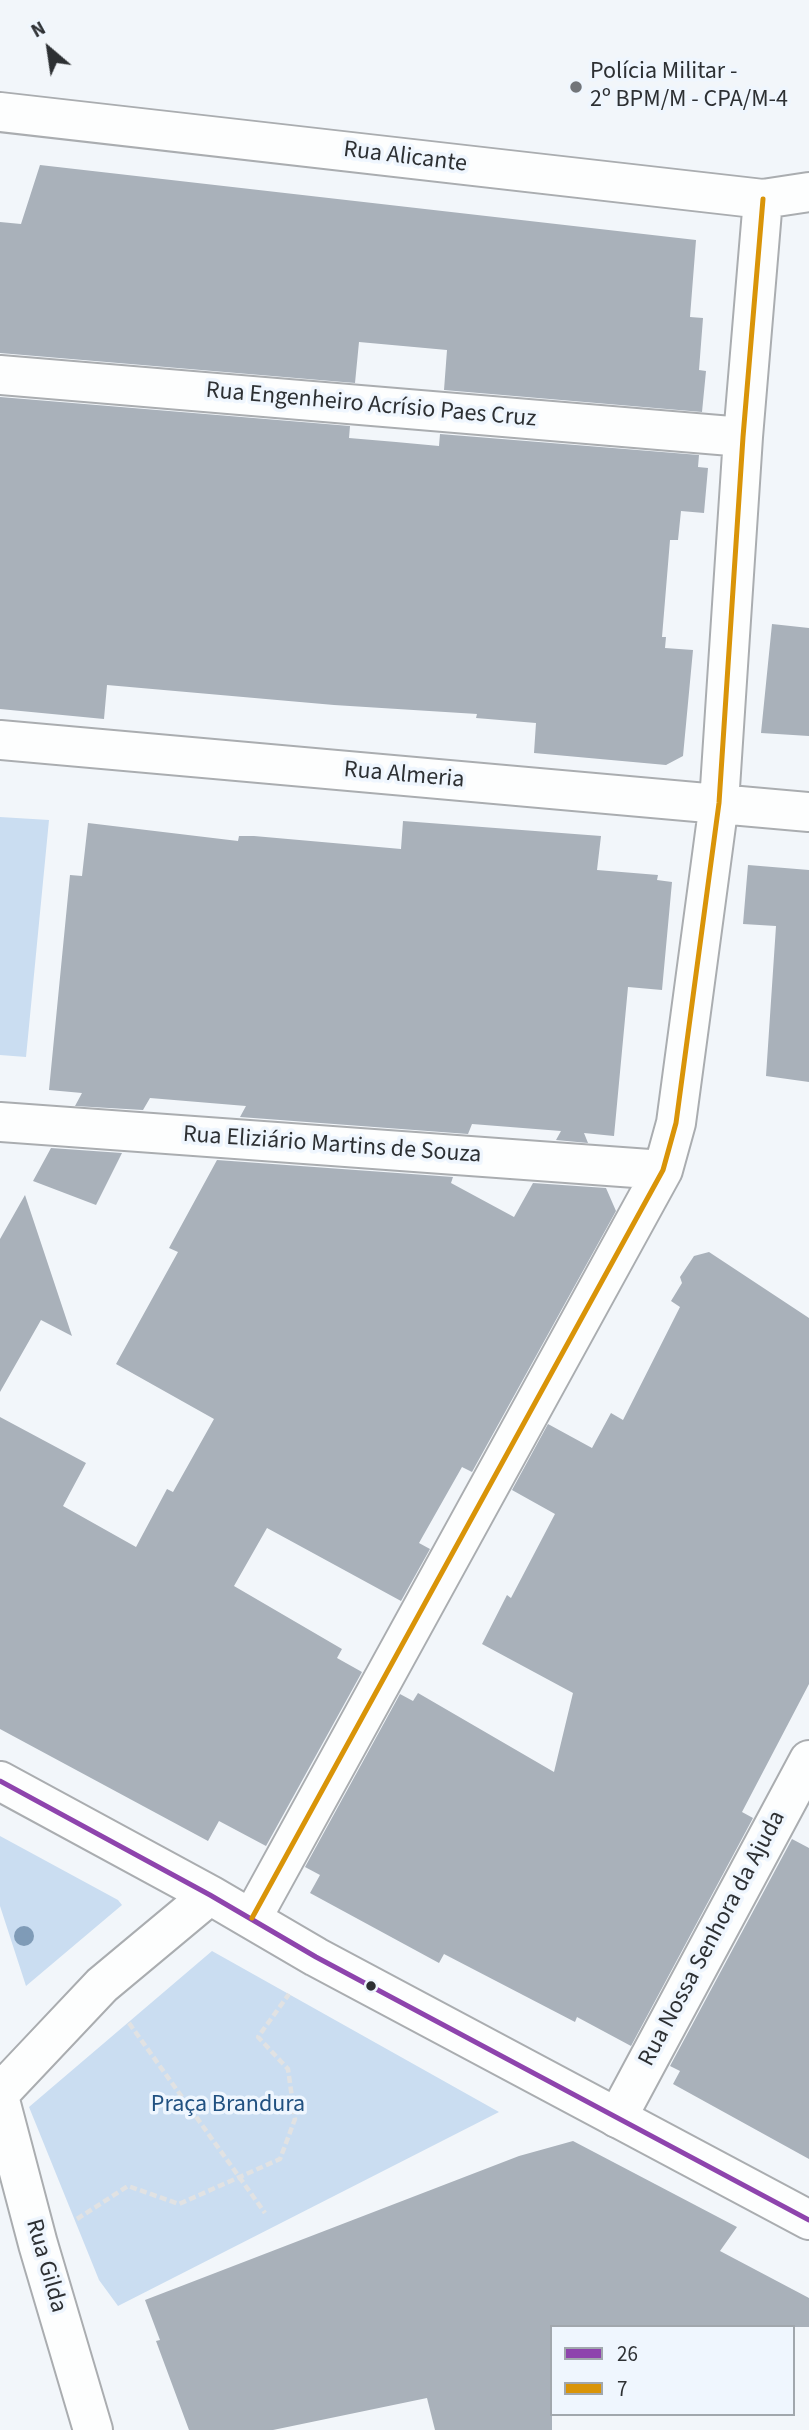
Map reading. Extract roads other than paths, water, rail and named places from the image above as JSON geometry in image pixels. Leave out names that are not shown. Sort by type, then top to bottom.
[{"type":"street","name":"Rua Alicante","points":[[0,112],[763,199],[809,192]]},
{"type":"street","points":[[252,1918],[663,1170],[676,1124],[719,803],[743,437],[763,199]]},
{"type":"street","name":"Rua Engenheiro Acrísio Paes Cruz","points":[[0,375],[743,437]]},
{"type":"street","name":"Rua Almeria","points":[[0,740],[809,811]]},
{"type":"street","name":"Rua Eliziário Martins de Souza","points":[[0,1122],[663,1170]]},
{"type":"street","name":"Rua Nossa Senhora da Ajuda","points":[[617,2118],[809,1760]]},
{"type":"street","points":[[0,1782],[252,1918],[316,1956],[809,2220]]},
{"type":"street","points":[[0,2093],[102,1985],[210,1895]]},
{"type":"street","name":"Rua Gilda","points":[[0,2100],[38,2244],[93,2430]]},
{"type":"place","name":"Polícia Militar - 2º BPM/M - CPA/M-4","points":[[576,87]]},
{"type":"park label","name":"Praça Brandura","points":[[228,2106]]}]
